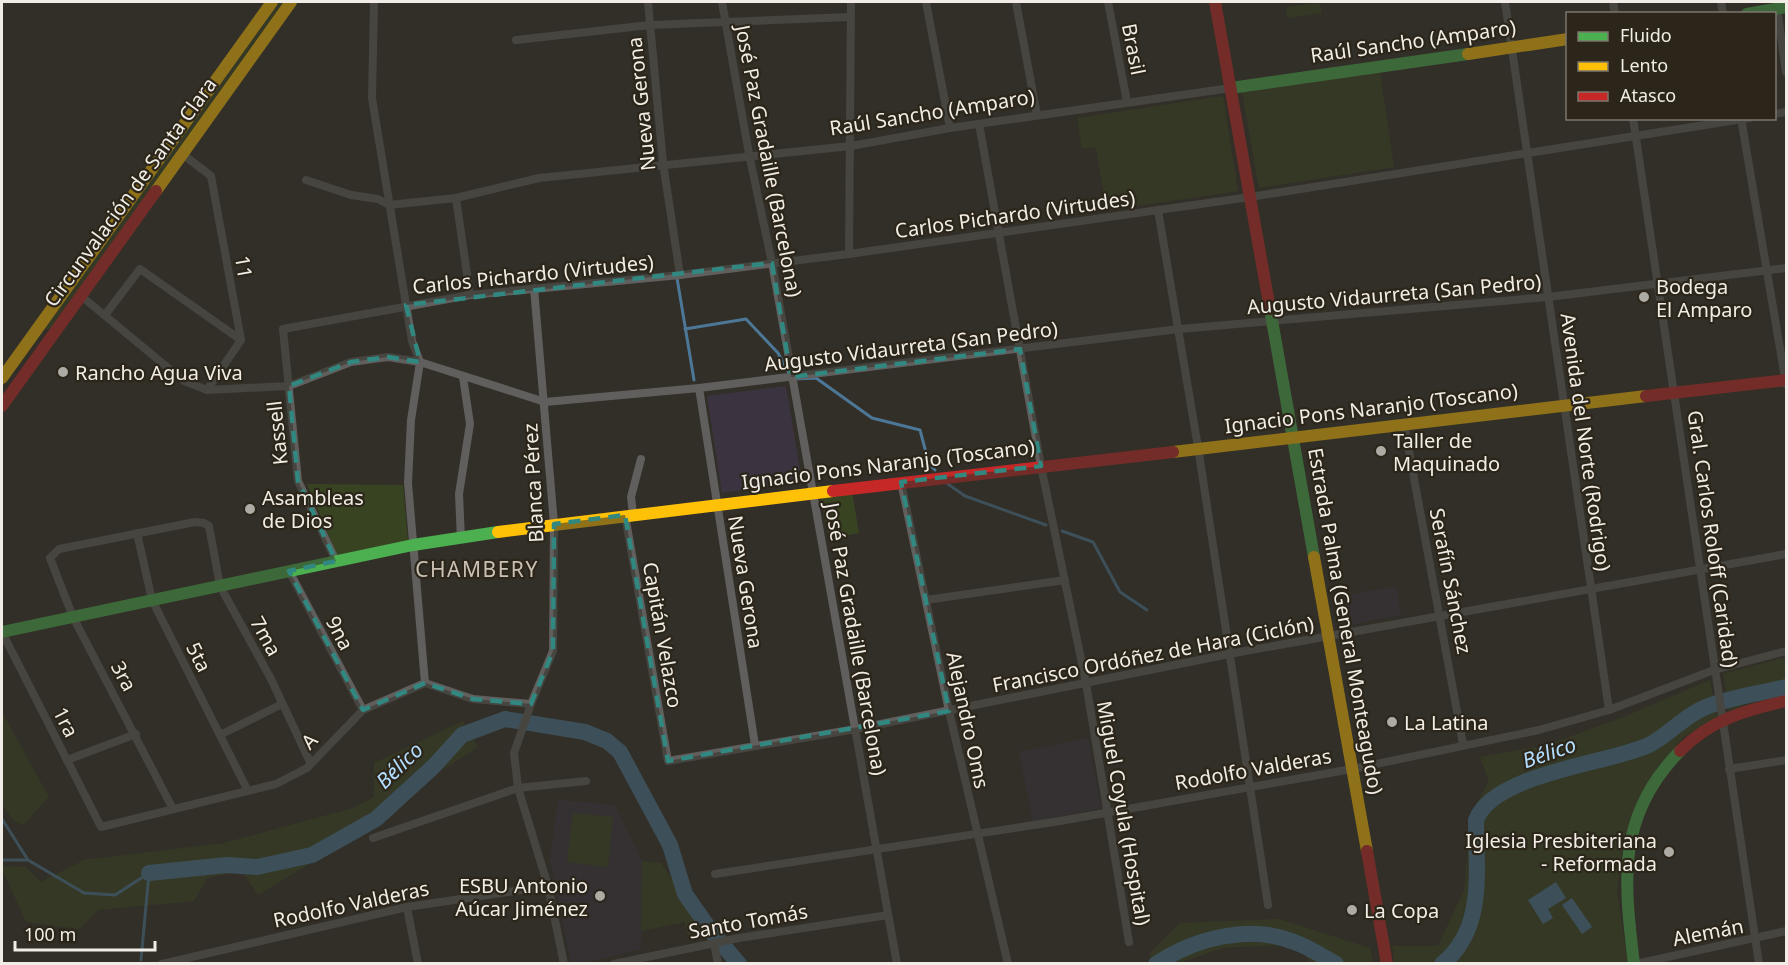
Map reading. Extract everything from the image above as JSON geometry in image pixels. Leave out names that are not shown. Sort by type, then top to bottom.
[{"type":"main road","name":"Circunvalación de Santa Clara","points":[[2,378],[272,2]]},
{"type":"main road","name":"Circunvalación de Santa Clara","points":[[2,406],[291,2]]},
{"type":"main road","name":"Estrada Palma (General Monteagudo)","points":[[1215,2],[1387,963]]},
{"type":"main road","points":[[1758,12],[1782,7]]},
{"type":"main road","name":"Raúl Sancho (Amparo)","points":[[1231,88],[1566,39]]},
{"type":"main road","name":"Ignacio Pons Naranjo (Toscano)","points":[[2,632],[413,545],[554,524],[813,491],[1786,381]]},
{"type":"main road","points":[[1635,963],[1625,890],[1626,857],[1639,807],[1670,760],[1692,738],[1721,717],[1786,701]]},
{"type":"street","points":[[374,2],[372,98],[411,341],[420,362],[411,420],[408,483],[425,683],[473,699],[530,706]]},
{"type":"street","name":"Nueva Gerona","points":[[648,2],[663,163],[680,275]]},
{"type":"street","name":"José Paz Gradaille (Barcelona)","points":[[722,2],[749,154],[772,263],[897,963]]},
{"type":"street","points":[[849,254],[851,2]]},
{"type":"street","points":[[926,2],[950,128]]},
{"type":"street","points":[[1016,2],[1037,115]]},
{"type":"street","name":"Brasil","points":[[1108,2],[1127,102]]},
{"type":"street","name":"Avenida del Norte (Rodrigo)","points":[[1505,2],[1609,710]]},
{"type":"street","points":[[1782,7],[1786,72]]},
{"type":"street","points":[[516,40],[650,25],[850,17]]},
{"type":"street","name":"Raúl Sancho (Amparo)","points":[[306,180],[351,195],[378,199],[389,205],[456,198],[539,178],[749,154],[851,146],[950,128],[1231,88]]},
{"type":"street","name":"Gral. Carlos Roloff (Caridad)","points":[[1633,120],[1676,392],[1714,670],[1759,963]]},
{"type":"street","name":"Carlos Pichardo (Virtudes)","points":[[283,329],[470,295],[680,275],[849,254],[1250,197],[1738,120]]},
{"type":"street","points":[[1744,120],[1786,381]]},
{"type":"street","name":"Miguel Coyula (Hospital)","points":[[979,124],[1041,466],[1086,683],[1129,942]]},
{"type":"street","name":"11","points":[[182,153],[211,176],[241,340]]},
{"type":"street","points":[[456,198],[470,295]]},
{"type":"street","points":[[1158,210],[1198,447],[1268,905]]},
{"type":"street","name":"Augusto Vidaurreta (San Pedro)","points":[[80,295],[184,381],[207,390],[289,386],[351,362],[387,357],[420,362],[545,402],[699,388],[1179,329],[1548,297],[1786,268]]},
{"type":"street","points":[[105,315],[140,269],[241,340],[207,390]]},
{"type":"street","name":"Blanca Pérez","points":[[518,788],[514,753],[520,731],[553,651],[554,524],[534,288]]},
{"type":"street","name":"Kassell","points":[[283,329],[298,481],[336,561]]},
{"type":"street","points":[[461,539],[459,494],[470,424],[463,377]]},
{"type":"street","name":"Nueva Gerona","points":[[699,388],[755,745]]},
{"type":"street","name":"Serafín Sánchez","points":[[1404,424],[1442,616],[1463,744]]},
{"type":"street","name":"Capitán Velazco","points":[[641,459],[629,514],[668,761]]},
{"type":"street","name":"Alejandro Oms","points":[[901,482],[976,834],[1008,963]]},
{"type":"street","name":"7ma","points":[[137,533],[195,522],[208,526],[220,586],[310,762]]},
{"type":"street","name":"3ra","points":[[137,533],[59,549],[50,558],[74,617],[173,809]]},
{"type":"street","name":"5ta","points":[[137,533],[152,600],[248,791]]},
{"type":"street","name":"Francisco Ordóñez de Hara (Ciclón)","points":[[668,761],[856,729],[1229,654],[1786,554]]},
{"type":"street","name":"9na","points":[[289,571],[363,710]]},
{"type":"street","points":[[926,600],[1065,580]]},
{"type":"street","name":"1ra","points":[[2,632],[101,827]]},
{"type":"street","name":"Rodolfo Valderas","points":[[715,874],[976,834],[1352,769],[1463,744],[1539,730],[1609,710],[1714,670],[1786,651]]},
{"type":"street","name":"A","points":[[101,827],[276,784],[307,768],[310,762],[363,710],[425,683]]},
{"type":"street","points":[[220,735],[282,704]]},
{"type":"street","points":[[67,760],[136,734]]},
{"type":"street","points":[[1729,769],[1786,760]]},
{"type":"street","points":[[373,838],[518,788],[586,781]]},
{"type":"street","points":[[518,788],[548,886],[564,963]]},
{"type":"street","name":"Rodolfo Valderas","points":[[162,963],[407,907],[548,886]]},
{"type":"street","points":[[407,907],[418,963]]},
{"type":"street","name":"Santo Tomás","points":[[614,963],[714,943],[888,915]]},
{"type":"street","name":"Alemán","points":[[1635,963],[1755,940],[1786,931]]},
{"type":"street","points":[[714,943],[718,963]]},
{"type":"highlighted area","points":[[772,263],[791,377],[1020,349],[1041,466],[901,482],[949,711],[668,761],[625,515],[554,524],[553,651],[531,704],[473,699],[425,683],[363,710],[289,571],[336,561],[298,481],[289,386],[351,362],[388,357],[420,362],[406,305]]},
{"type":"shaded area","points":[[786,386],[802,481],[722,493],[707,396]]},
{"type":"shaded area","points":[[1396,586],[1401,615],[1344,626],[1338,597]]},
{"type":"shaded area","points":[[1088,738],[1102,808],[1033,822],[1019,752]]},
{"type":"shaded area","name":"ESBU Antonio Aúcar Jiménez","points":[[558,800],[615,805],[642,861],[641,949],[583,963],[571,963],[550,860]]},
{"type":"green space","points":[[279,2],[285,2],[50,329],[44,329]]},
{"type":"green space","points":[[1320,3],[1322,13],[1287,18],[1286,7]]},
{"type":"green space","points":[[1380,72],[1394,167],[1259,188],[1242,93]]},
{"type":"green space","points":[[1223,96],[1238,191],[1137,206],[1135,194],[1110,198],[1104,195],[1096,147],[1082,149],[1077,118]]},
{"type":"green space","points":[[307,484],[403,485],[408,541],[337,555]]},
{"type":"green space","points":[[852,491],[859,533],[829,539],[821,497]]},
{"type":"green space","points":[[1786,657],[1786,693],[1759,699],[1729,711],[1723,674]]},
{"type":"green space","points":[[1710,680],[1717,717],[1684,737],[1657,767],[1624,838],[1617,892],[1628,963],[1395,963],[1392,946],[1438,946],[1464,890],[1472,812],[1489,781],[1480,757],[1547,745],[1626,716]]},
{"type":"green space","points":[[2,712],[49,797],[23,825],[14,821],[2,804]]},
{"type":"green space","points":[[463,721],[478,747],[425,781],[382,820],[258,895],[242,871],[207,878],[194,901],[98,910],[80,929],[26,922],[2,869],[2,866],[26,867],[41,882],[84,860],[224,843],[353,808],[374,797],[374,763]]},
{"type":"green space","points":[[573,813],[613,817],[608,867],[567,862]]},
{"type":"green space","points":[[642,861],[661,863],[711,936],[689,940],[685,922],[641,931]]},
{"type":"green space","points":[[1279,919],[1370,948],[1373,963],[1310,963],[1306,955],[1282,945],[1223,948],[1179,963],[1152,963],[1150,953],[1180,923]]},
{"type":"water","points":[[1556,882],[1566,898],[1548,909],[1553,918],[1543,924],[1528,900]]},
{"type":"water","points":[[1572,898],[1592,927],[1582,934],[1562,905]]},
{"type":"waterway","points":[[677,278],[694,380]]},
{"type":"waterway","points":[[685,329],[746,319],[778,353],[789,373]]},
{"type":"waterway","points":[[795,379],[816,378],[872,418],[920,430],[929,464],[935,470]]},
{"type":"waterway","points":[[945,482],[965,496],[1046,525]]},
{"type":"waterway","points":[[1062,531],[1093,542],[1120,592],[1147,610]]},
{"type":"waterway","name":"Bélico","points":[[1442,964],[1456,950],[1466,934],[1472,916],[1477,878],[1476,820],[1487,804],[1505,791],[1528,781],[1649,745],[1706,707],[1786,687]]},
{"type":"waterway","name":"Bélico","points":[[149,873],[227,865],[257,867],[312,855],[376,819],[434,766],[462,735],[505,719],[585,732],[607,741],[620,752],[670,845],[685,894],[711,931],[739,964]]},
{"type":"waterway","name":"Bélico","points":[[2,819],[28,860],[84,893],[115,895],[149,873]]},
{"type":"waterway","points":[[2,860],[27,860]]},
{"type":"waterway","points":[[141,960],[149,873]]},
{"type":"waterway","name":"Bélico","points":[[1156,964],[1188,947],[1223,936],[1241,934],[1277,937],[1300,944],[1336,964]]},
{"type":"traffic: fast","points":[[1758,12],[1786,7]]},
{"type":"traffic: fast","points":[[1231,88],[1468,54]]},
{"type":"traffic: fast","points":[[1270,309],[1314,557]]},
{"type":"traffic: fast","points":[[2,632],[413,545],[498,532]]},
{"type":"traffic: fast","points":[[1634,964],[1628,905],[1629,851],[1644,800],[1659,775],[1680,751]]},
{"type":"traffic: slow","points":[[2,378],[272,2]]},
{"type":"traffic: slow","points":[[156,191],[291,2]]},
{"type":"traffic: slow","points":[[1468,54],[1566,39]]},
{"type":"traffic: slow","points":[[1173,452],[1646,396]]},
{"type":"traffic: slow","points":[[498,532],[833,491]]},
{"type":"traffic: slow","points":[[1314,557],[1367,851]]},
{"type":"traffic: jam","points":[[1215,2],[1270,309]]},
{"type":"traffic: jam","points":[[2,406],[156,191]]},
{"type":"traffic: jam","points":[[1646,396],[1786,380]]},
{"type":"traffic: jam","points":[[833,491],[1173,452]]},
{"type":"traffic: jam","points":[[1680,751],[1716,724],[1757,708],[1786,701]]},
{"type":"traffic: jam","points":[[1367,851],[1387,964]]},
{"type":"place","name":"Bodega El Amparo","points":[[1644,297]]},
{"type":"place","name":"Rancho Agua Viva","points":[[63,372]]},
{"type":"place","name":"Taller de Maquinado","points":[[1381,451]]},
{"type":"place","name":"Asambleas de Dios","points":[[250,509]]},
{"type":"place","name":"La Latina","points":[[1392,722]]},
{"type":"place","name":"Iglesia Presbiteriana - Reformada","points":[[1669,852]]},
{"type":"place","name":"ESBU Antonio Aúcar Jiménez","points":[[600,896]]},
{"type":"place","name":"La Copa","points":[[1352,910]]},
{"type":"district","name":"CHAMBERY","points":[[477,569]]}]
